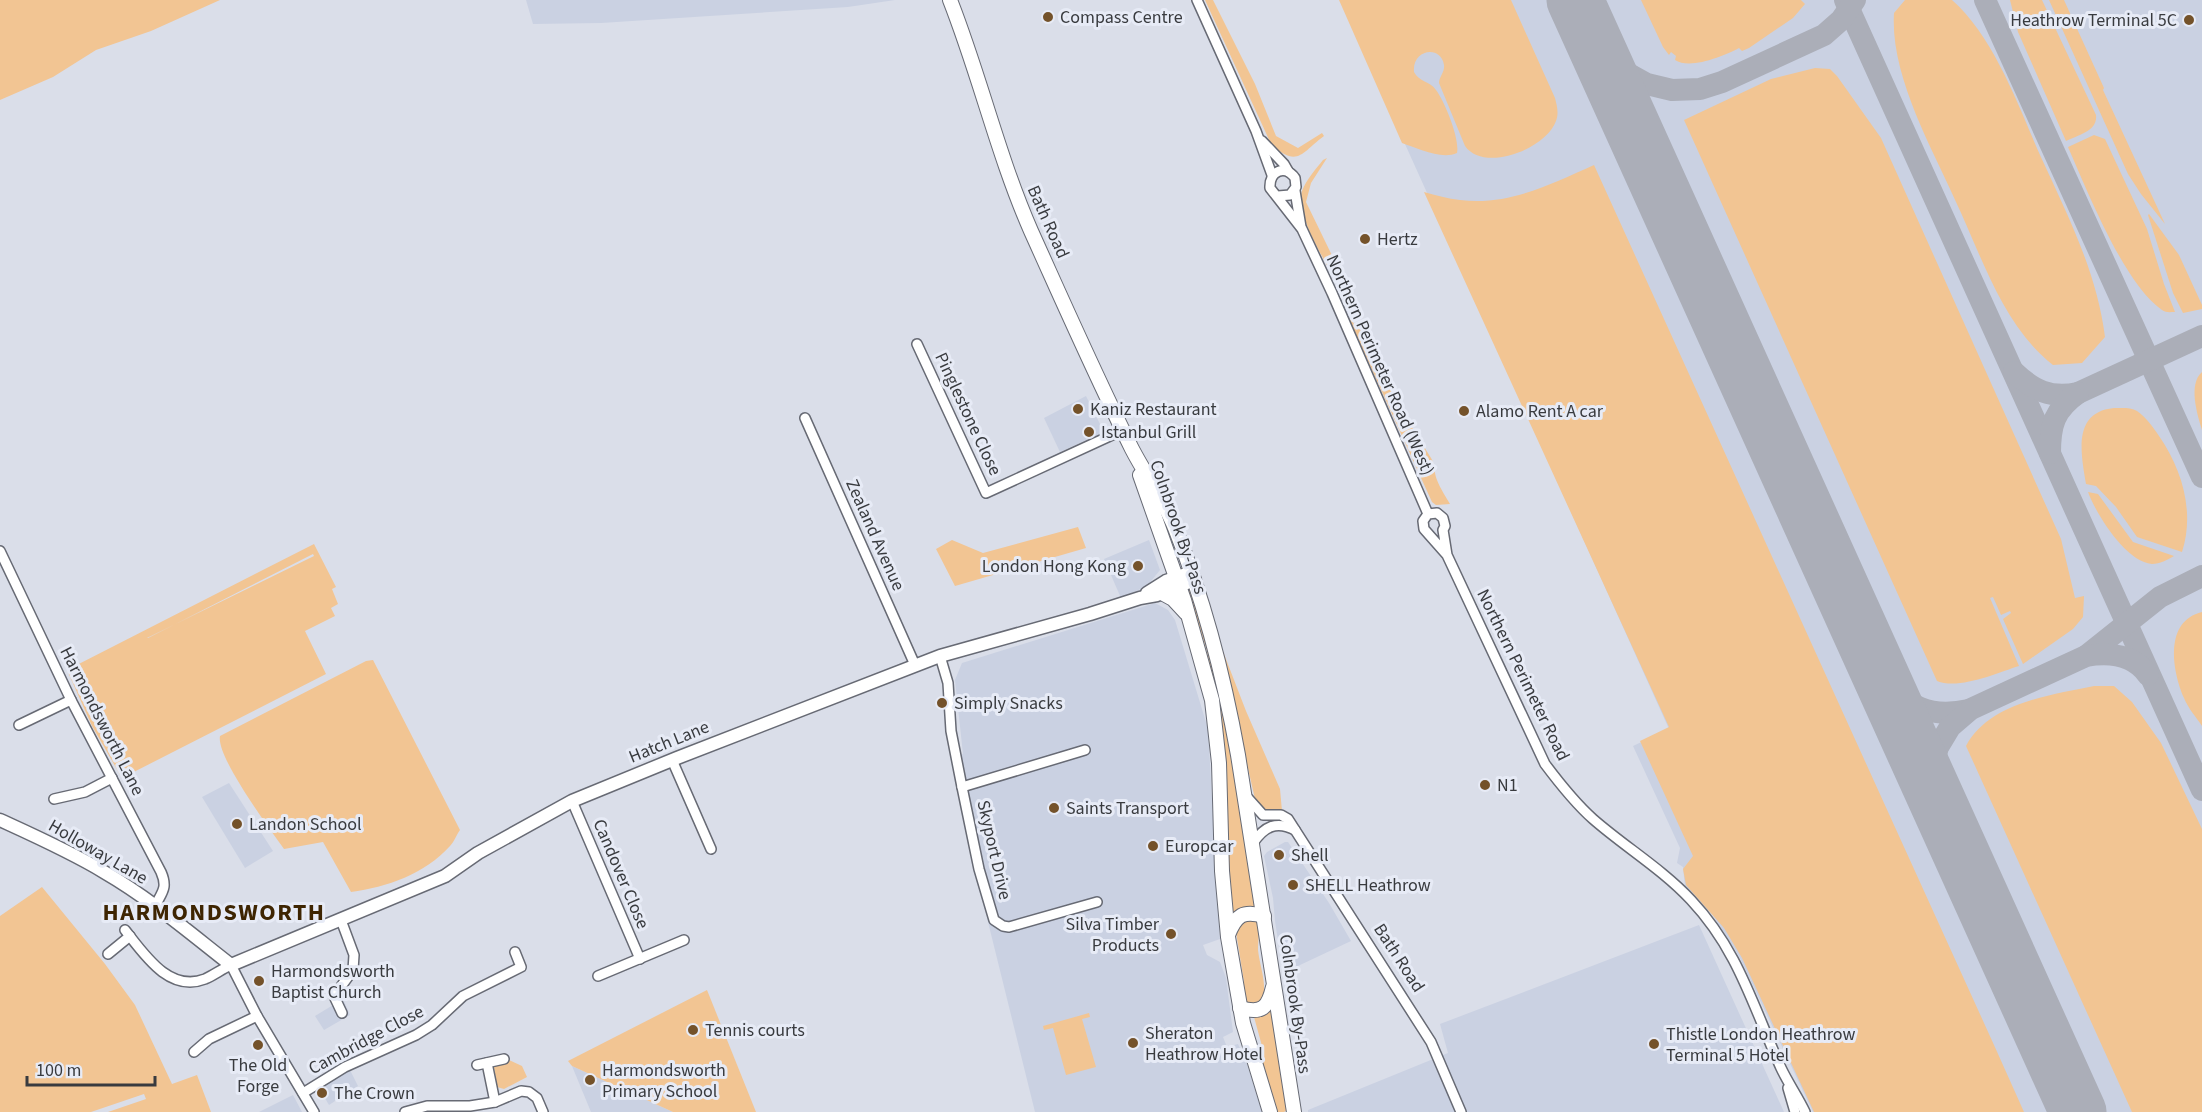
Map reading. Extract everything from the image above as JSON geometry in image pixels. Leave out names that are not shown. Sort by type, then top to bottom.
[{"type":"highway","name":"Bath Road","points":[[950,0],[970,51],[1005,169],[1030,229],[1133,451]]},
{"type":"highway","name":"Colnbrook By-Pass","points":[[1133,451],[1169,515],[1193,576],[1216,647],[1232,718],[1294,1112]]},
{"type":"highway","name":"Colnbrook By-Pass","points":[[1133,451],[1189,617],[1212,700],[1220,763],[1224,901],[1228,937],[1240,1008],[1270,1112]]},
{"type":"highway","points":[[1162,593],[1178,603],[1189,617]]},
{"type":"highway","points":[[1228,937],[1233,923],[1240,916],[1253,913],[1264,916]]},
{"type":"highway","points":[[1240,1008],[1255,1011],[1263,1008],[1269,1001],[1274,983]]},
{"type":"main road","name":"Hatch Lane","points":[[1140,598],[1166,581],[1177,581],[1193,576]]},
{"type":"main road","name":"Hatch Lane","points":[[231,965],[445,876],[478,853],[572,801],[672,760],[940,656],[1162,593],[1177,581]]},
{"type":"main road","name":"Holloway Lane","points":[[0,820],[66,850],[106,873],[154,906],[231,965]]},
{"type":"street","points":[[1197,0],[1256,131],[1272,175],[1270,188],[1278,196],[1287,196],[1295,191],[1297,183],[1295,178],[1256,131]]},
{"type":"street","points":[[1272,175],[1278,171],[1288,171]]},
{"type":"street","name":"Northern Perimeter Road (West)","points":[[1295,191],[1302,229]]},
{"type":"street","name":"Northern Perimeter Road (West)","points":[[1278,196],[1302,229],[1428,514]]},
{"type":"street","name":"Pinglestone Close","points":[[917,344],[986,493],[1123,430]]},
{"type":"street","name":"Zealand Avenue","points":[[805,418],[915,665]]},
{"type":"street","points":[[1428,514],[1441,515],[1445,522],[1443,530],[1439,533],[1431,534],[1424,529],[1425,517],[1428,514]]},
{"type":"street","name":"Northern Perimeter Road","points":[[1443,530],[1447,555]]},
{"type":"street","name":"Northern Perimeter Road","points":[[1431,534],[1447,555],[1545,764],[1592,818],[1690,899],[1720,935],[1742,974],[1782,1069]]},
{"type":"street","name":"Harmondsworth Lane","points":[[0,551],[71,700],[165,882],[154,906]]},
{"type":"street","name":"Skyport Drive","points":[[940,656],[948,682],[951,731],[962,788],[994,920],[1009,927],[1097,902]]},
{"type":"street","points":[[33,731],[24,723],[71,700]]},
{"type":"street","name":"Skyport Drive","points":[[962,788],[1085,750]]},
{"type":"street","points":[[672,760],[711,849]]},
{"type":"street","points":[[54,799],[85,792],[112,778]]},
{"type":"street","name":"Bath Road","points":[[1243,791],[1263,815],[1283,816],[1295,830],[1426,1033],[1441,1061],[1461,1112]]},
{"type":"street","name":"Candover Close","points":[[572,801],[640,959]]},
{"type":"street","points":[[1252,843],[1262,831],[1270,826],[1281,825],[1295,830]]},
{"type":"street","points":[[341,920],[354,955],[353,970],[334,996],[342,1013]]},
{"type":"street","points":[[108,954],[128,933],[154,965],[182,981],[203,980],[231,965],[257,1016],[314,1112]]},
{"type":"street","name":"Candover Close","points":[[598,976],[684,940]]},
{"type":"street","name":"Cambridge Close","points":[[303,1093],[345,1067],[432,1026],[463,996],[521,967],[515,952]]},
{"type":"street","points":[[194,1052],[209,1039],[257,1016]]},
{"type":"street","points":[[477,1065],[504,1059]]},
{"type":"street","points":[[487,1063],[495,1102]]},
{"type":"street","points":[[1782,1069],[1795,1112]]},
{"type":"street","points":[[1782,1069],[1805,1112]]},
{"type":"street","points":[[405,1112],[427,1106],[471,1109],[521,1091],[529,1092],[537,1098],[543,1112]]},
{"type":"shaded area","points":[[0,0],[220,0],[151,31],[96,50],[53,77],[0,100]]},
{"type":"shaded area","points":[[526,0],[895,0],[848,7],[601,23],[533,24]]},
{"type":"shaded area","points":[[1205,0],[1213,0],[1255,84],[1276,136],[1298,148],[1322,133],[1324,136],[1305,152],[1294,157],[1288,156],[1271,144]]},
{"type":"shaded area","points":[[1339,0],[1511,0],[1555,98],[1556,121],[1540,141],[1514,154],[1486,157],[1474,154],[1465,146],[1439,83],[1444,68],[1442,59],[1438,54],[1427,52],[1417,58],[1414,72],[1434,87],[1440,96],[1454,130],[1457,153],[1437,154],[1402,143]]},
{"type":"shaded area","points":[[1340,0],[2202,0],[2202,1112],[1813,1112],[1739,956],[1712,914],[1685,887],[1683,867],[1677,863],[1680,848],[1633,746],[1669,729]]},
{"type":"shaded area","points":[[1641,0],[1801,0],[1805,4],[1793,18],[1749,48],[1742,51],[1739,48],[1698,63],[1681,63],[1675,60],[1676,56],[1671,52],[1669,55],[1663,47]]},
{"type":"shaded area","points":[[1905,0],[1952,0],[1980,33],[2014,94],[2080,244],[2095,289],[2105,337],[2082,363],[2053,365],[2020,331],[1996,290],[1924,134],[1905,85],[1894,37],[1894,13]]},
{"type":"shaded area","points":[[2010,0],[2042,0],[2096,115],[2091,129],[2066,141],[2018,32]]},
{"type":"shaded area","points":[[2049,0],[2064,0],[2165,224],[2128,174]]},
{"type":"shaded area","points":[[1815,68],[1830,69],[1837,76],[1881,138],[2061,539],[2075,598],[2084,596],[2083,617],[2073,629],[2023,664],[2003,619],[2011,613],[2010,611],[2001,615],[1993,597],[1990,598],[2019,666],[1978,680],[1956,683],[1937,681],[1684,120],[1771,79]]},
{"type":"shaded area","points":[[2094,135],[2105,139],[2147,229],[2175,312],[2162,310],[2134,280],[2096,211],[2068,147]]},
{"type":"shaded area","points":[[1327,158],[1311,183],[1306,202],[1360,313],[1355,312],[1351,306],[1318,249],[1304,217],[1301,202],[1302,191],[1311,175]]},
{"type":"shaded area","points":[[1594,165],[2024,1112],[1814,1112],[1742,958],[1724,928],[1686,885],[1683,869],[1693,856],[1640,741],[1669,727],[1424,192],[1460,200],[1496,200],[1529,192]]},
{"type":"shaded area","points":[[2149,214],[2179,255],[2202,309],[2183,313],[2173,293]]},
{"type":"shaded area","points":[[1348,317],[1360,330],[1369,333],[1379,366],[1432,460],[1437,480],[1450,504],[1436,505],[1432,502]]},
{"type":"shaded area","points":[[2202,372],[2202,430],[2196,408],[2195,384]]},
{"type":"shaded area","points":[[1086,396],[1104,432],[1060,452],[1044,418]]},
{"type":"shaded area","points":[[2114,408],[2132,409],[2143,416],[2159,436],[2174,462],[2184,491],[2186,506],[2186,537],[2182,552],[2137,537],[2116,507],[2096,486],[2086,484],[2082,460],[2082,436],[2085,426],[2091,417],[2101,411]]},
{"type":"shaded area","points":[[2088,492],[2098,494],[2133,542],[2174,556],[2161,563],[2152,564],[2132,555],[2113,536]]},
{"type":"shaded area","points":[[1078,527],[1086,548],[955,586],[936,549],[952,540],[983,553]]},
{"type":"shaded area","points":[[1149,540],[1160,570],[1147,586],[1121,598],[1104,559]]},
{"type":"shaded area","points":[[314,544],[336,587],[332,589],[338,604],[331,608],[335,616],[305,631],[326,674],[122,778],[92,726],[67,670]],"holes":[[[313,554],[314,556],[175,624]]]},
{"type":"shaded area","points":[[1187,586],[1192,590],[1218,679],[1257,908],[1230,917],[1220,719],[1207,651]]},
{"type":"shaded area","points":[[1155,603],[1168,610],[1175,620],[1208,729],[1220,939],[1203,945],[1207,955],[1220,962],[1226,978],[1233,1032],[1223,1037],[1227,1047],[1238,1044],[1247,1064],[1262,1112],[1035,1112],[989,926],[951,758],[963,754],[955,680],[962,663]]},
{"type":"shaded area","points":[[2202,612],[2202,726],[2184,698],[2180,687],[2174,661],[2174,648],[2181,625],[2190,617]]},
{"type":"shaded area","points":[[1219,641],[1280,789],[1282,811],[1267,810],[1255,799]]},
{"type":"shaded area","points":[[373,660],[460,830],[452,844],[440,856],[417,872],[392,883],[351,892],[323,842],[284,849],[235,776],[226,760],[220,736],[366,661]]},
{"type":"shaded area","points":[[2094,686],[2114,686],[2132,702],[2161,743],[2202,829],[2202,1112],[2132,1112],[1966,746],[1976,731],[2005,710],[2040,698]]},
{"type":"shaded area","name":"Landon School","points":[[229,783],[273,851],[245,868],[202,797]]},
{"type":"shaded area","points":[[1288,842],[1329,903],[1351,941],[1283,973],[1273,898],[1264,856]]},
{"type":"shaded area","points":[[42,887],[105,964],[135,1005],[172,1084],[197,1075],[211,1112],[108,1112],[146,1099],[144,1094],[91,1112],[0,1112],[0,916]]},
{"type":"shaded area","points":[[1242,920],[1258,920],[1258,950],[1264,983],[1262,1003],[1248,1006],[1242,996],[1244,982],[1236,932]]},
{"type":"shaded area","points":[[1699,925],[1784,1112],[1308,1112],[1308,1110],[1448,1053],[1440,1024]]},
{"type":"shaded area","points":[[707,990],[756,1112],[673,1112],[572,1066],[568,1061]]},
{"type":"shaded area","points":[[343,999],[350,1015],[324,1030],[315,1016]]},
{"type":"shaded area","points":[[1272,1007],[1289,1109],[1284,1112],[1276,1112],[1256,1048],[1262,1046],[1254,1017],[1265,1014]]},
{"type":"shaded area","points":[[1089,1013],[1090,1017],[1082,1019],[1096,1067],[1066,1075],[1053,1028],[1044,1030],[1043,1026]]},
{"type":"shaded area","points":[[509,1060],[522,1066],[527,1077],[504,1089],[497,1087],[494,1067],[498,1062]]},
{"type":"shaded area","name":"Harmondsworth Primary School","points":[[572,1066],[631,1093],[673,1112],[591,1112]]},
{"type":"shaded area","points":[[349,1068],[358,1086],[329,1105],[318,1086]]},
{"type":"shaded area","points":[[293,1095],[302,1112],[259,1112]]},
{"type":"taxiway","points":[[1845,0],[2202,790]]},
{"type":"taxiway","points":[[1597,49],[1620,69],[1647,84],[1672,90],[1700,89],[1722,82],[1824,35],[1841,20],[1855,0]]},
{"type":"taxiway","points":[[1985,0],[2202,477]]},
{"type":"taxiway","points":[[2014,372],[2028,384],[2043,392],[2068,395],[2078,393],[2202,336]]},
{"type":"taxiway","points":[[2050,453],[2055,419],[2070,399],[2078,393]]},
{"type":"taxiway","points":[[2086,656],[2160,597],[2202,576]]},
{"type":"taxiway","points":[[1941,812],[1934,782],[1934,762],[1938,747],[1950,727],[1971,709],[2086,656],[2103,654],[2120,656],[2136,663],[2148,675]]},
{"type":"taxiway","points":[[1881,678],[1910,703],[1920,708],[1942,713],[1969,710]]},
{"type":"runway","points":[[1575,0],[2078,1112]]},
{"type":"place","name":"Compass Centre","points":[[1048,17]]},
{"type":"place","name":"Heathrow Terminal 5C","points":[[2189,20]]},
{"type":"place","name":"Hertz","points":[[1365,239]]},
{"type":"place","name":"Kaniz Restaurant","points":[[1078,409]]},
{"type":"place","name":"Alamo Rent A car","points":[[1464,411]]},
{"type":"place","name":"Istanbul Grill","points":[[1089,432]]},
{"type":"place","name":"London Hong Kong","points":[[1138,566]]},
{"type":"place","name":"Simply Snacks","points":[[942,703]]},
{"type":"place","name":"N1","points":[[1485,785]]},
{"type":"place","name":"Saints Transport","points":[[1054,808]]},
{"type":"place","name":"Landon School","points":[[237,824]]},
{"type":"place","name":"Europcar","points":[[1153,846]]},
{"type":"place","name":"Shell","points":[[1279,855]]},
{"type":"place","name":"SHELL Heathrow","points":[[1293,885]]},
{"type":"place","name":"Silva Timber Products","points":[[1171,934]]},
{"type":"place","name":"Harmondsworth Baptist Church","points":[[259,981]]},
{"type":"place","name":"Tennis courts","points":[[693,1030]]},
{"type":"place","name":"Sheraton Heathrow Hotel","points":[[1133,1043]]},
{"type":"place","name":"Thistle London Heathrow Terminal 5 Hotel","points":[[1654,1044]]},
{"type":"place","name":"The Old Forge","points":[[258,1045]]},
{"type":"place","name":"Harmondsworth Primary School","points":[[590,1080]]},
{"type":"place","name":"The Crown","points":[[322,1093]]},
{"type":"district","name":"HARMONDSWORTH","points":[[214,912]]}]
